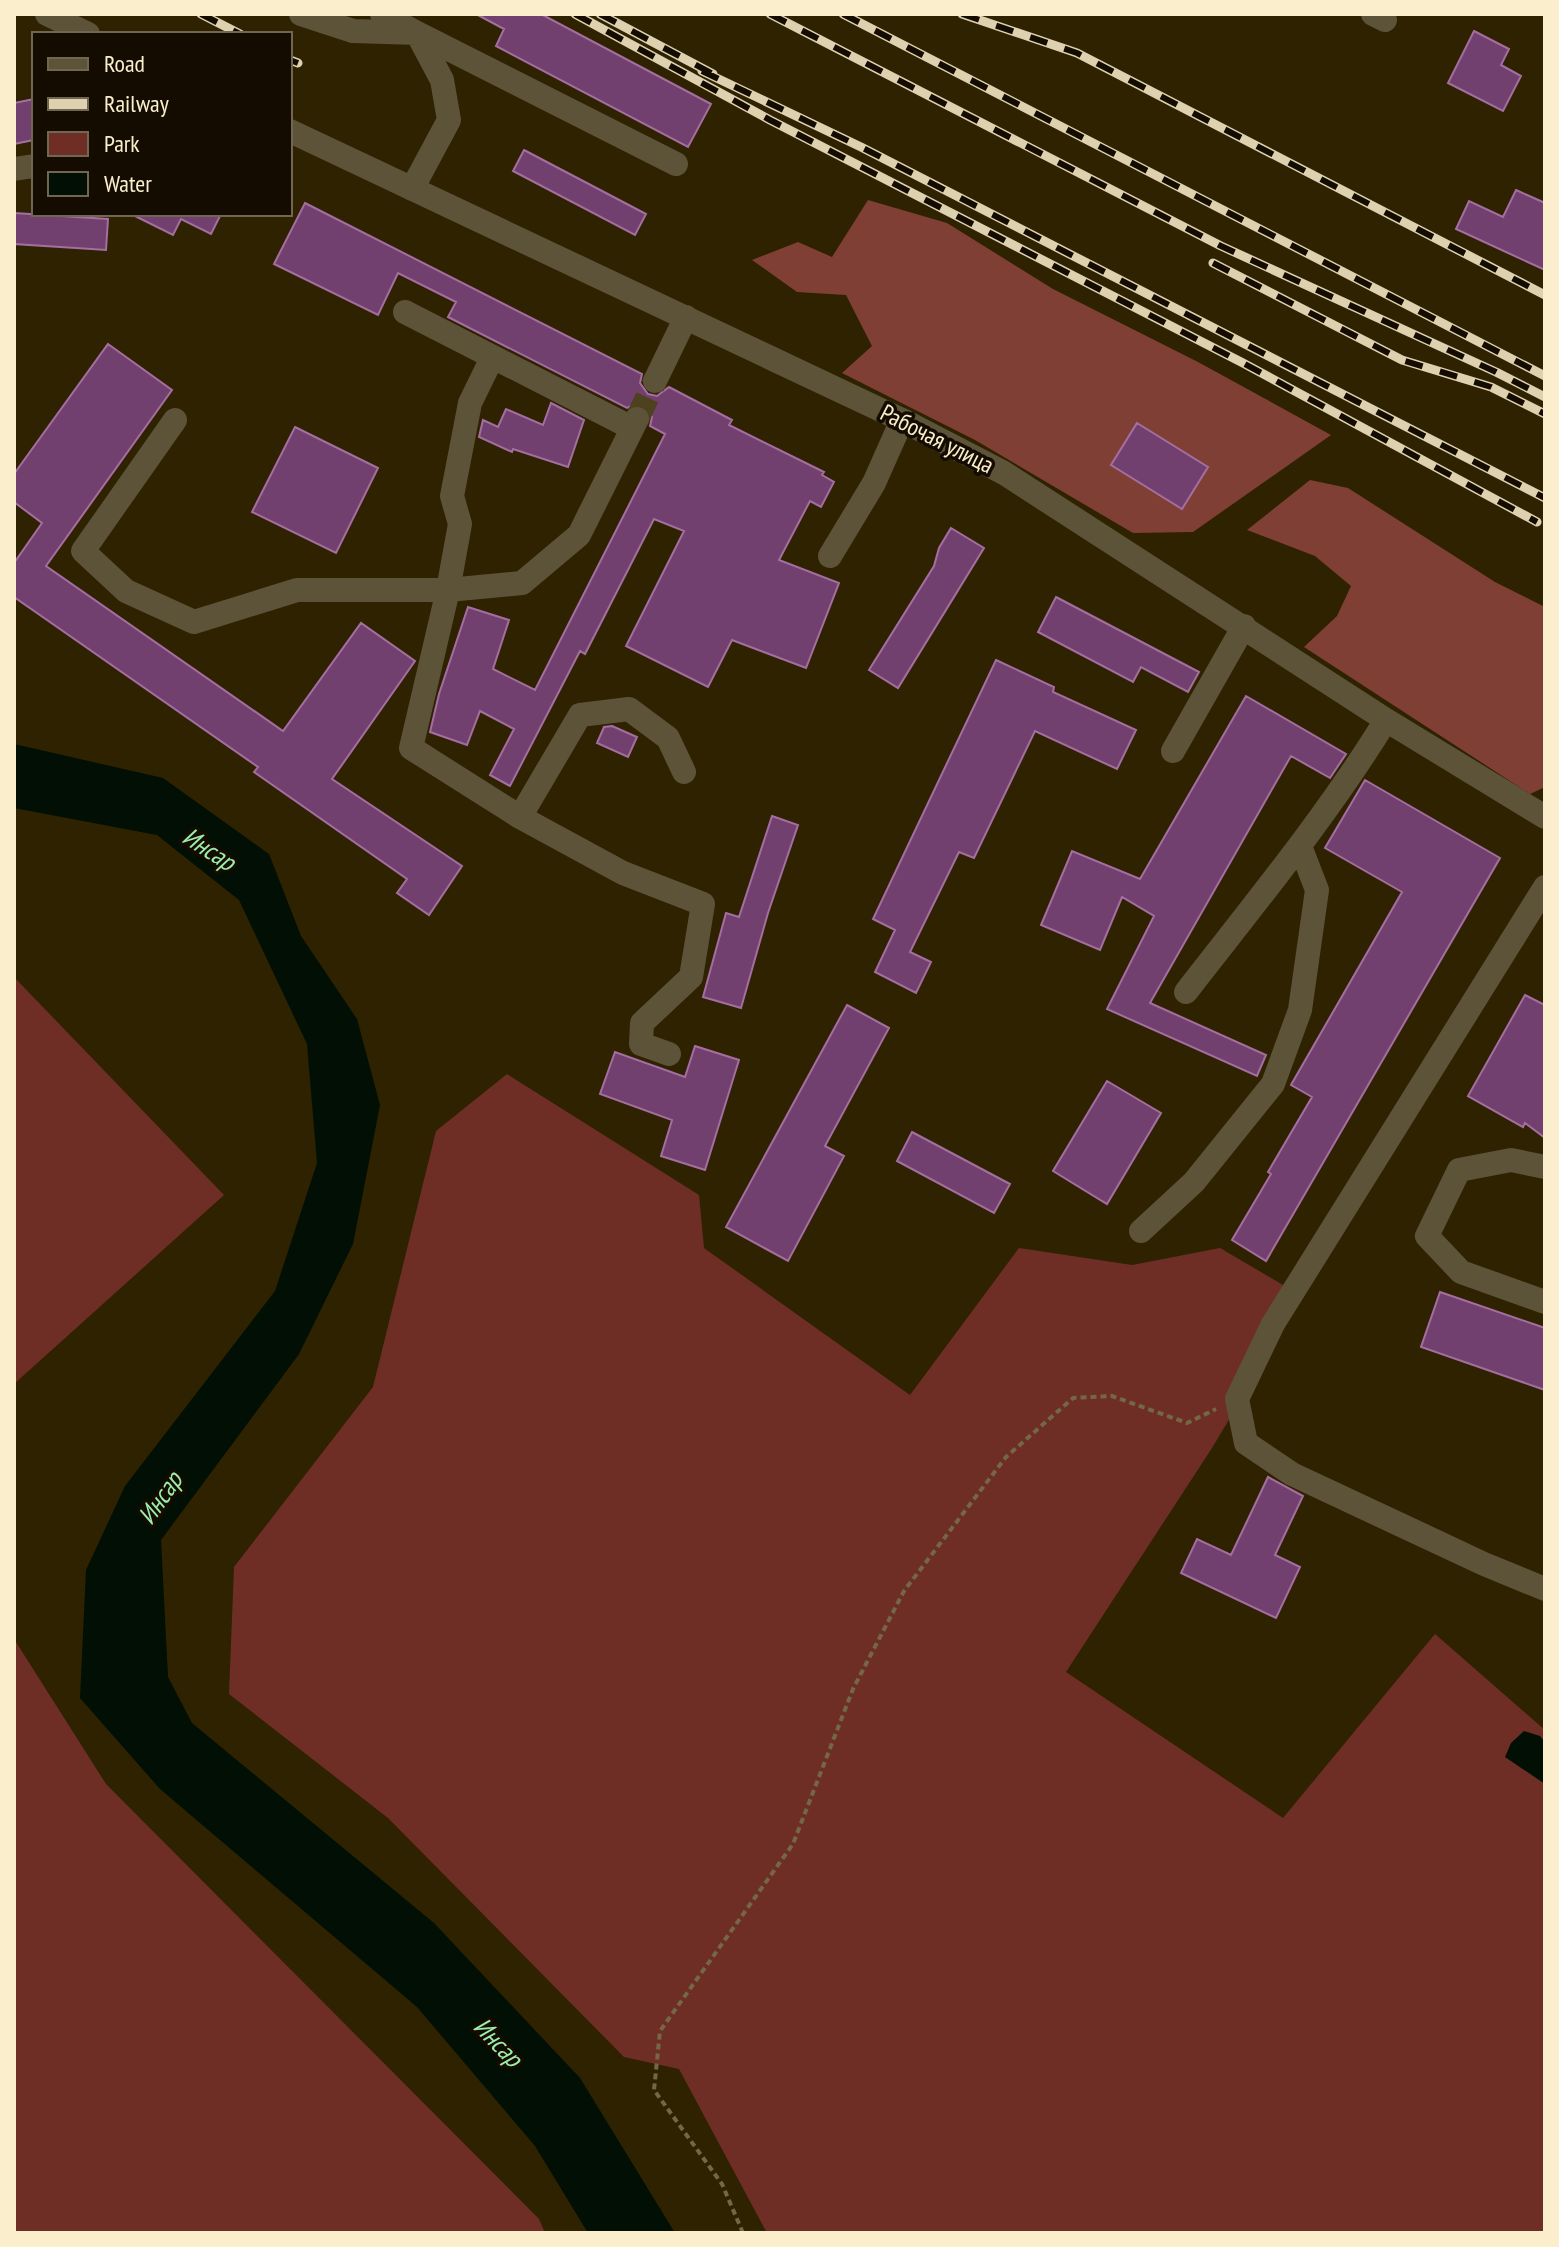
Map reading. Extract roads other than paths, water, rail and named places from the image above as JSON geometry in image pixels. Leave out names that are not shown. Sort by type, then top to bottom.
[{"type":"street","points":[[47,14],[84,32]]},
{"type":"street","points":[[301,14],[353,31],[417,33]]},
{"type":"street","points":[[382,14],[676,164]]},
{"type":"street","points":[[412,189],[449,120],[442,80],[417,33]]},
{"type":"street","name":"Рабочая улица","points":[[292,132],[902,420],[1004,473],[1386,720],[1545,817]]},
{"type":"street","points":[[175,420],[83,551],[126,591],[194,622],[297,590],[448,590],[522,583],[579,535],[635,424],[492,358],[405,312]]},
{"type":"street","points":[[655,381],[686,317]]},
{"type":"street","points":[[492,358],[470,403],[452,496],[460,524],[411,748],[520,817],[623,873],[703,904],[691,977],[642,1023],[641,1044],[669,1054]]},
{"type":"street","points":[[830,556],[874,483],[902,420]]},
{"type":"street","points":[[1173,751],[1244,626]]},
{"type":"street","points":[[520,817],[580,715],[629,709],[668,738],[684,772]]},
{"type":"street","points":[[1186,992],[1353,774],[1386,720]]},
{"type":"street","points":[[1141,1231],[1194,1182],[1273,1084],[1300,1010],[1317,890],[1300,846]]},
{"type":"street","points":[[1545,887],[1273,1324],[1237,1399],[1246,1443],[1292,1474],[1484,1564],[1545,1589]]},
{"type":"street","points":[[1545,1167],[1511,1160],[1459,1170],[1427,1236],[1461,1272],[1545,1302]]},
{"type":"water","name":"Инсар","points":[[14,744],[163,778],[269,854],[301,936],[357,1019],[380,1105],[353,1244],[299,1354],[161,1540],[168,1677],[192,1723],[434,1923],[580,2078],[675,2233],[588,2233],[535,2146],[417,2007],[160,1789],[80,1698],[86,1570],[125,1486],[275,1291],[317,1163],[307,1044],[239,900],[157,835],[14,808]]},
{"type":"water","points":[[1524,1731],[1540,1736],[1545,1742],[1545,1784],[1505,1757],[1511,1743]]},
{"type":"tunnel","points":[[637,419],[655,381]]},
{"type":"railway","points":[[201,14],[236,32]]},
{"type":"railway","points":[[575,14],[770,120],[1243,363],[1537,522]]},
{"type":"railway","points":[[600,14],[713,74]]},
{"type":"railway","points":[[770,14],[1221,246],[1545,397]]},
{"type":"railway","points":[[843,14],[1545,376]]},
{"type":"railway","points":[[962,14],[1077,53],[1545,295]]},
{"type":"railway","points":[[292,61],[298,63]]},
{"type":"railway","points":[[702,71],[861,147],[1545,498]]},
{"type":"railway","points":[[1213,263],[1402,360],[1491,387],[1545,414]]}]
